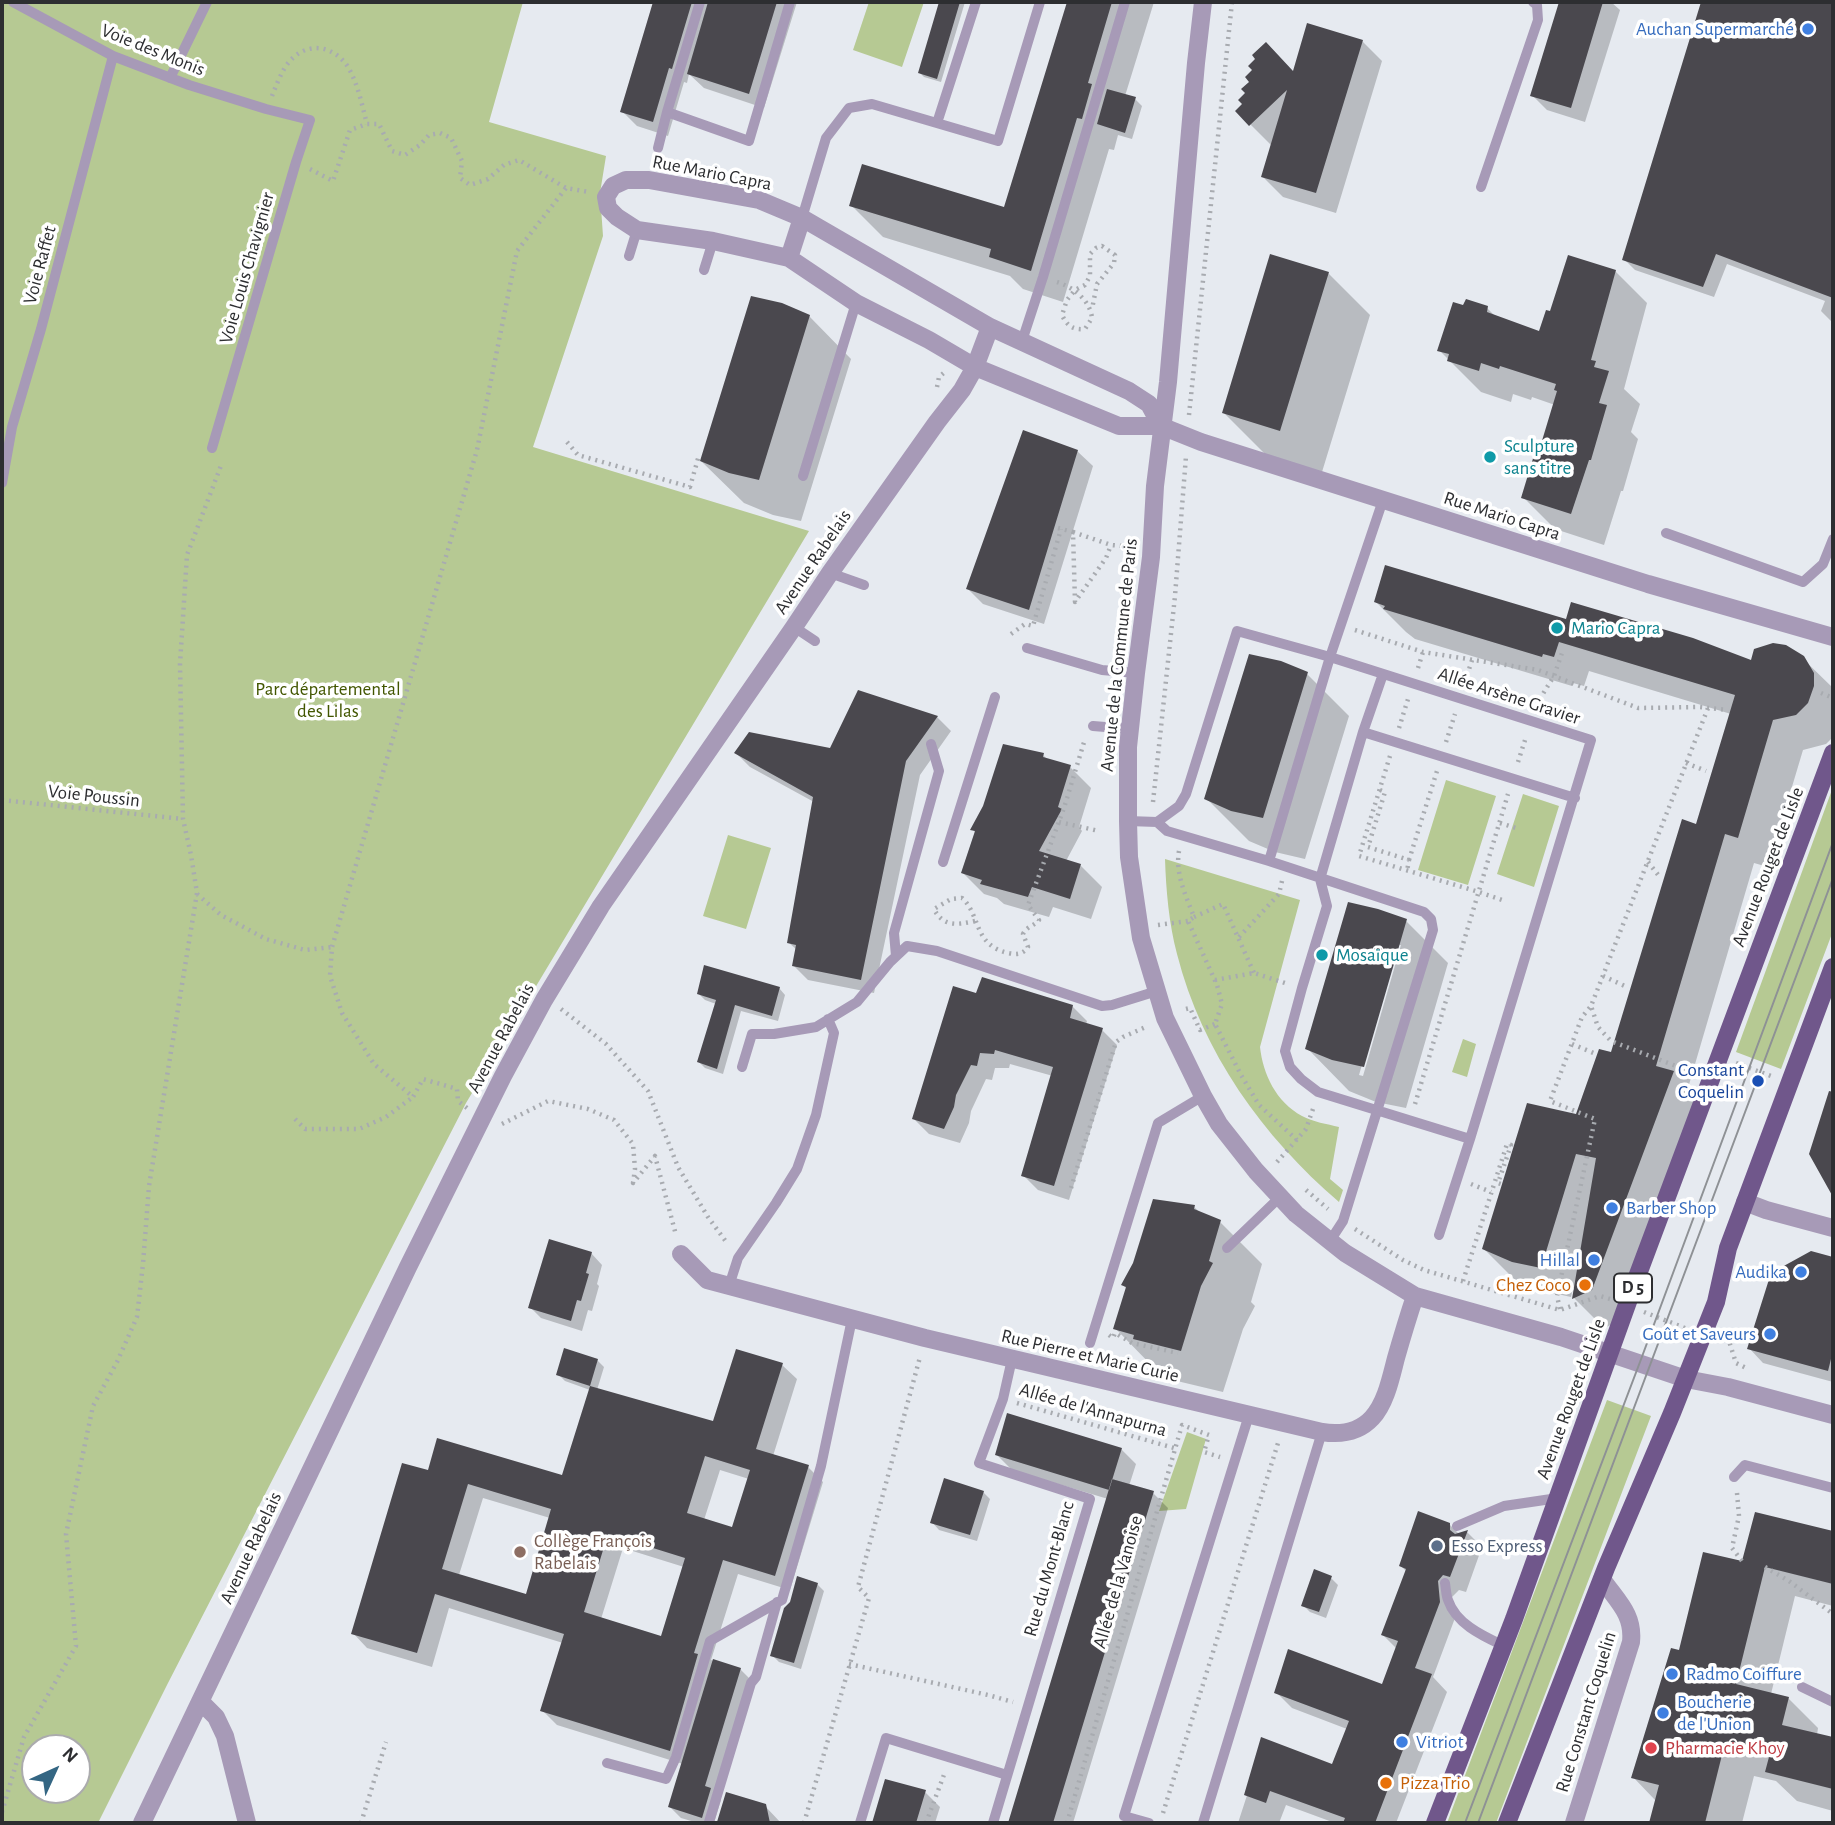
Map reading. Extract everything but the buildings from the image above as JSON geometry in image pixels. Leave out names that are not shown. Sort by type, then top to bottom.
[{"type":"main road","name":"Avenue Rouget de Lisle","points":[[1435,1823],[1504,1646],[1627,1305],[1833,753]]},
{"type":"main road","points":[[1507,1823],[1602,1580],[1716,1302],[1728,1248],[1833,967]]},
{"type":"street","name":"Avenue de la Commune de Paris","points":[[1203,2],[1168,382],[1154,485],[1151,557],[1130,729],[1129,857],[1141,937],[1165,1018],[1219,1124],[1280,1198],[1345,1253],[1415,1296],[1561,1337],[1686,1379],[1728,1387],[1833,1415]]},
{"type":"street","name":"Rue Mario Capra","points":[[1161,426],[1149,404],[1129,391],[990,327],[802,218],[759,201],[649,180],[625,180],[613,186],[606,197],[608,208],[637,230],[789,258],[856,303],[929,340],[975,368],[1119,426],[1161,426],[1188,442],[1383,499],[1648,584],[1833,637]]},
{"type":"street","points":[[789,258],[802,218]]},
{"type":"street","name":"Avenue Rabelais","points":[[142,1823],[408,1267],[483,1115],[544,1000],[601,906],[830,573],[962,390],[975,368],[990,327]]},
{"type":"street","points":[[1745,1202],[1833,1228]]},
{"type":"street","name":"Rue Pierre et Marie Curie","points":[[681,1254],[707,1280],[926,1338],[1336,1434],[1350,1432],[1362,1426],[1373,1418],[1381,1405],[1415,1296]]},
{"type":"street","name":"Rue Constant Coquelin","points":[[1574,1823],[1631,1642],[1632,1629],[1627,1614],[1602,1580]]},
{"type":"street","points":[[201,1702],[216,1717],[225,1735],[247,1823]]},
{"type":"lane","name":"Voie des Monis","points":[[13,2],[113,56],[170,78],[287,115]]},
{"type":"lane","points":[[170,78],[206,2]]},
{"type":"lane","points":[[658,148],[701,2]]},
{"type":"lane","points":[[667,112],[749,141],[790,2]]},
{"type":"lane","points":[[937,123],[976,2]]},
{"type":"lane","points":[[802,218],[826,138],[849,108],[872,104],[998,141],[1040,2]]},
{"type":"lane","points":[[1022,341],[1125,2]]},
{"type":"lane","points":[[1482,187],[1538,20],[1537,5],[1533,2]]},
{"type":"lane","name":"Voie Raffet","points":[[2,483],[12,427],[41,329],[113,56]]},
{"type":"lane","name":"Voie Louis Chavignier","points":[[212,448],[310,120],[287,115]]},
{"type":"lane","points":[[629,256],[637,230]]},
{"type":"lane","points":[[704,270],[713,242]]},
{"type":"lane","points":[[803,476],[856,303]]},
{"type":"lane","points":[[1269,860],[1330,657],[1383,499]]},
{"type":"lane","points":[[1666,533],[1803,582],[1823,564],[1833,538]]},
{"type":"lane","points":[[830,573],[864,585]]},
{"type":"lane","points":[[794,627],[815,641]]},
{"type":"lane","name":"Allée Arsène Gravier","points":[[1154,822],[1179,806],[1186,794],[1237,631],[1330,657],[1591,740],[1439,1235]]},
{"type":"lane","points":[[1027,648],[1102,670],[1136,673]]},
{"type":"lane","points":[[1382,674],[1320,879],[1327,906],[1285,1051],[1290,1067],[1318,1092],[1470,1139]]},
{"type":"lane","points":[[943,862],[995,697]]},
{"type":"lane","points":[[1093,726],[1130,729]]},
{"type":"lane","points":[[1363,732],[1575,798]]},
{"type":"lane","points":[[896,956],[894,933],[939,771],[931,744]]},
{"type":"lane","points":[[1128,821],[1154,822],[1167,831],[1269,860],[1424,912],[1430,919],[1433,930],[1378,1111],[1343,1221],[1330,1241]]},
{"type":"lane","points":[[742,1067],[752,1034],[774,1034],[816,1027],[857,1002],[907,946],[937,951],[1102,1006],[1157,990]]},
{"type":"lane","points":[[729,1286],[738,1258],[797,1169],[816,1115],[834,1032],[828,1019]]},
{"type":"lane","points":[[1090,1343],[1158,1124],[1203,1096]]},
{"type":"lane","points":[[1227,1248],[1280,1198]]},
{"type":"lane","points":[[607,1763],[666,1779],[676,1757],[710,1641],[782,1600],[821,1466],[852,1319]]},
{"type":"lane","name":"Rue du Mont-Blanc","points":[[993,1823],[1090,1499],[979,1463],[1003,1399],[1012,1359]]},
{"type":"lane","points":[[1149,1823],[1124,1816],[1249,1415]]},
{"type":"lane","points":[[1203,1823],[1322,1432]]},
{"type":"lane","points":[[1734,1477],[1745,1465],[1833,1488]]},
{"type":"lane","points":[[1457,1525],[1504,1506],[1558,1498]]},
{"type":"lane","points":[[1445,1583],[1447,1600],[1467,1625],[1480,1635],[1504,1646]]},
{"type":"lane","points":[[709,1822],[777,1602]]},
{"type":"lane","points":[[1802,1687],[1833,1702]]},
{"type":"lane","points":[[860,1823],[886,1738],[1007,1775]]},
{"type":"path","points":[[1189,418],[1232,2]]},
{"type":"path","points":[[266,109],[287,64],[300,52],[315,47],[332,51],[346,65],[355,80],[367,124]]},
{"type":"path","points":[[296,162],[333,181],[350,130],[367,124],[379,124],[392,151],[405,155],[429,135],[440,133],[451,138],[461,161],[460,178],[470,185],[488,179],[504,165],[519,160],[566,188],[600,193],[606,197]]},
{"type":"path","points":[[413,1097],[374,1063],[342,1013],[330,976],[332,947],[477,450],[516,251],[566,188]]},
{"type":"path","points":[[1075,290],[1091,310],[1093,318],[1085,329],[1076,330],[1069,327],[1062,315],[1067,300],[1075,290],[1084,285],[1090,276],[1090,254],[1096,248],[1102,246],[1115,255],[1114,263],[1097,284],[1091,310]]},
{"type":"path","points":[[567,442],[578,455],[690,487],[699,455]]},
{"type":"path","points":[[1154,822],[1188,442]]},
{"type":"path","points":[[2,1812],[24,1737],[76,1646],[66,1534],[93,1406],[137,1317],[149,1186],[197,893],[183,819],[180,664],[187,555],[225,456],[223,449],[212,448]]},
{"type":"path","points":[[1011,634],[1025,624],[1033,626],[1059,528],[1073,532],[1111,545],[1106,558],[1075,602],[1073,532]]},
{"type":"path","points":[[1341,625],[1423,652],[1538,670],[1638,708],[1728,710]]},
{"type":"path","points":[[1410,1121],[1530,721],[1535,707],[1554,676],[1563,650]]},
{"type":"path","points":[[1423,652],[1359,856],[1505,901]]},
{"type":"path","points":[[1821,693],[1833,698]]},
{"type":"path","points":[[1560,1310],[1557,1296],[1595,1119],[1550,1101],[1582,1017],[1591,1006],[1708,708]]},
{"type":"path","points":[[975,921],[954,925],[946,923],[934,909],[951,899],[962,898],[971,909],[982,935],[999,950],[1018,955],[1028,947],[1023,934],[1039,920],[1028,905],[1059,822],[1086,737]]},
{"type":"path","points":[[1686,763],[1706,771]]},
{"type":"path","points":[[1380,790],[1385,792],[1368,846],[1409,860],[1407,870]]},
{"type":"path","name":"Voie Poussin","points":[[2,800],[183,819]]},
{"type":"path","points":[[1059,822],[1099,831]]},
{"type":"path","points":[[1500,823],[1519,829]]},
{"type":"path","points":[[1182,836],[1177,863],[1178,874],[1194,918]]},
{"type":"path","points":[[1648,862],[1659,876]]},
{"type":"path","points":[[1239,937],[1279,894],[1286,867]]},
{"type":"path","points":[[197,893],[221,915],[266,939],[305,950],[332,947]]},
{"type":"path","points":[[1158,925],[1188,921],[1223,904],[1254,973]]},
{"type":"path","points":[[1157,912],[1159,933]]},
{"type":"path","points":[[1188,921],[1215,980],[1222,1004],[1215,1024],[1259,1105],[1297,1140]]},
{"type":"path","points":[[1215,980],[1254,973],[1278,981]]},
{"type":"path","points":[[1603,976],[1627,987]]},
{"type":"path","points":[[544,1000],[565,1011],[606,1044],[648,1091],[678,1167],[708,1217],[738,1258]]},
{"type":"path","points":[[1591,1006],[1598,1027],[1611,1041],[1669,1062],[1710,1081]]},
{"type":"path","points":[[1186,1009],[1190,1008],[1199,1030],[1215,1024]]},
{"type":"path","points":[[1071,1188],[1116,1042],[1140,1029]]},
{"type":"path","points":[[1572,1044],[1596,1054]]},
{"type":"path","points":[[1719,1056],[1790,1082]]},
{"type":"path","points":[[295,1119],[305,1129],[359,1129],[386,1117],[413,1097],[423,1079],[457,1089],[458,1101],[499,1125],[548,1101],[588,1109],[614,1120],[633,1144],[633,1183],[655,1156],[681,1254]]},
{"type":"path","points":[[1285,1170],[1277,1161],[1307,1129],[1310,1117]]},
{"type":"path","points":[[1463,1282],[1507,1144],[1511,1145],[1501,1184]]},
{"type":"path","points":[[1302,1186],[1343,1221],[1403,1260],[1424,1270],[1560,1310],[1600,1296],[1686,1328],[1689,1317]]},
{"type":"path","points":[[1716,1302],[1726,1308],[1732,1317],[1728,1338],[1737,1363],[1756,1372]]},
{"type":"path","points":[[1102,1330],[1113,1338],[1115,1333],[1132,1343],[1178,1353]]},
{"type":"path","points":[[804,1823],[869,1598],[858,1587],[926,1338]]},
{"type":"path","name":"Allée de l'Annapurna","points":[[1003,1399],[1174,1448]]},
{"type":"path","name":"Allée de la Vanoise","points":[[1067,1823],[1182,1425],[1209,1435],[1204,1452],[1234,1462]]},
{"type":"path","points":[[1160,1823],[1280,1439]]},
{"type":"path","points":[[1734,1477],[1740,1516],[1732,1548],[1742,1561]]},
{"type":"path","points":[[1765,1567],[1789,1581],[1833,1614]]},
{"type":"path","points":[[849,1664],[988,1695],[1028,1707]]},
{"type":"path","points":[[361,1823],[386,1742]]},
{"type":"path","points":[[926,1823],[949,1758]]},
{"type":"green space","name":"Parc départemental des Lilas","points":[[2,2],[523,2],[489,122],[606,156],[600,193],[603,236],[533,447],[809,531],[466,1103],[98,1823],[2,1823]]},
{"type":"green space","points":[[869,2],[924,2],[902,67],[853,50]]},
{"type":"green space","points":[[1446,780],[1496,796],[1468,885],[1418,870]]},
{"type":"green space","points":[[1833,787],[1833,931],[1781,1069],[1736,1052]]},
{"type":"green space","points":[[1523,794],[1559,806],[1534,887],[1497,874]]},
{"type":"green space","points":[[728,835],[771,848],[746,929],[703,916]]},
{"type":"green space","points":[[1165,859],[1300,900],[1260,1047],[1272,1086],[1285,1103],[1306,1118],[1339,1127],[1330,1179],[1343,1190],[1339,1202],[1285,1150],[1261,1121],[1219,1058],[1202,1025],[1174,943],[1168,907]]},
{"type":"green space","points":[[1463,1039],[1476,1044],[1467,1077],[1452,1072]]},
{"type":"green space","points":[[1607,1400],[1651,1416],[1496,1823],[1447,1823]]},
{"type":"green space","points":[[1187,1432],[1206,1439],[1186,1509],[1159,1511]]},
{"type":"tram line","points":[[1465,1823],[1833,842]]},
{"type":"tram line","points":[[1478,1823],[1833,878]]},
{"type":"place","name":"Auchan Supermarché","points":[[1808,29]]},
{"type":"place","name":"Sculpture sans titre","points":[[1490,457]]},
{"type":"place","name":"Mario Capra","points":[[1557,628]]},
{"type":"place","name":"Mosaïque","points":[[1322,955]]},
{"type":"place","name":"Constant Coquelin","points":[[1758,1081]]},
{"type":"place","name":"Barber Shop","points":[[1612,1208]]},
{"type":"place","name":"Hillal","points":[[1594,1260]]},
{"type":"place","name":"Audika","points":[[1801,1272]]},
{"type":"place","name":"Chez Coco","points":[[1585,1285]]},
{"type":"place","name":"Goût et Saveurs","points":[[1770,1334]]},
{"type":"place","name":"Esso Express","points":[[1437,1546]]},
{"type":"place","name":"Collège François Rabelais","points":[[520,1552]]},
{"type":"place","name":"Radmo Coiffure","points":[[1672,1674]]},
{"type":"place","name":"Boucherie de l'Union","points":[[1663,1713]]},
{"type":"place","name":"Vitriot","points":[[1402,1742]]},
{"type":"place","name":"Pharmacie Khoy","points":[[1651,1748]]},
{"type":"place","name":"Pizza Trio","points":[[1386,1783]]}]
